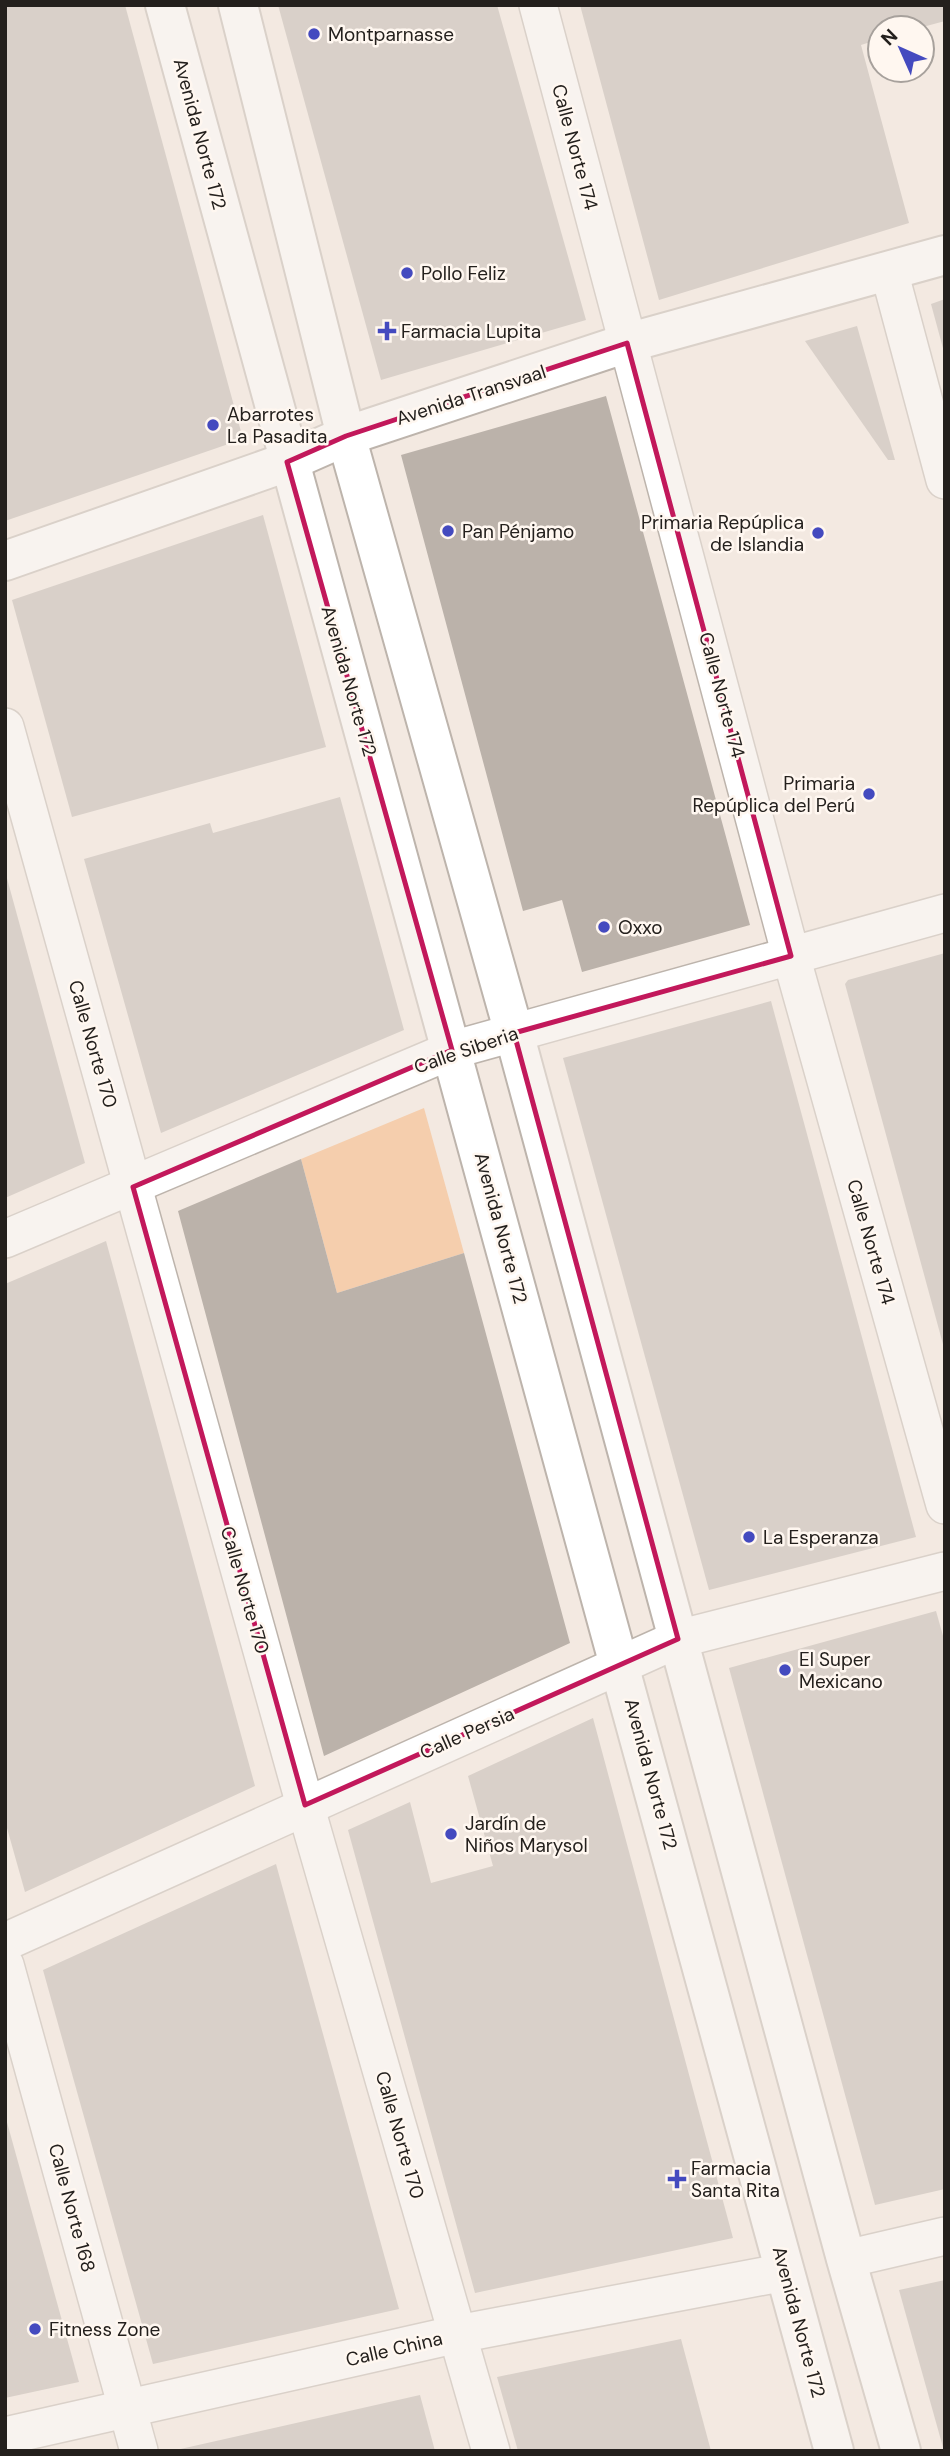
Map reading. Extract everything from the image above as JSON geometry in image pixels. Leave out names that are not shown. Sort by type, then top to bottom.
[{"type":"street","name":"Avenida Norte 172","points":[[165,5],[287,462],[452,1050],[834,2451]]},
{"type":"street","points":[[238,5],[346,436],[514,1033],[846,2259],[901,2451]]},
{"type":"street","name":"Calle Norte 174","points":[[538,5],[791,956],[945,1505]]},
{"type":"street","name":"Avenida Transvaal","points":[[5,561],[287,462],[346,436],[627,343],[945,255]]},
{"type":"street","points":[[889,271],[945,480]]},
{"type":"street","name":"Calle Norte 170","points":[[5,727],[305,1805],[491,2451]]},
{"type":"street","name":"Calle Siberia","points":[[5,1239],[452,1050],[945,913]]},
{"type":"street","name":"Calle Persia","points":[[5,1942],[678,1639],[945,1571]]},
{"type":"street","name":"Calle Norte 168","points":[[5,1965],[139,2451]]},
{"type":"street","points":[[846,2259],[945,2236]]},
{"type":"street","name":"Calle China","points":[[5,2436],[458,2334],[785,2272]]},
{"type":"highlighted area","points":[[627,343],[791,956],[514,1033],[678,1639],[305,1805],[133,1187],[452,1050],[287,462],[346,436]]},
{"type":"shaded area","points":[[424,1108],[464,1253],[337,1293],[301,1159]]},
{"type":"building","points":[[5,5],[125,5],[243,439],[5,521]]},
{"type":"building","points":[[278,5],[497,5],[586,320],[381,380]]},
{"type":"building","points":[[580,5],[945,5],[945,21],[936,23],[936,14],[866,14],[866,43],[861,45],[866,64],[866,84],[872,84],[909,223],[659,300]]},
{"type":"building","points":[[945,299],[945,351],[944,352],[931,304]]},
{"type":"building","points":[[857,326],[895,460],[888,460],[805,341]]},
{"type":"building","points":[[606,396],[750,925],[582,972],[562,900],[523,911],[401,455]]},
{"type":"building","points":[[263,515],[326,747],[72,817],[12,600]]},
{"type":"building","points":[[340,797],[404,1030],[161,1133],[84,859],[210,823],[213,833]]},
{"type":"building","points":[[5,871],[85,1163],[5,1198]]},
{"type":"building","points":[[945,953],[944,1348],[845,984],[848,980]]},
{"type":"building","points":[[771,1001],[916,1537],[709,1590],[563,1058]]},
{"type":"building","points":[[301,1159],[337,1293],[464,1253],[570,1643],[324,1756],[178,1211]]},
{"type":"building","points":[[106,1241],[255,1786],[25,1892],[5,1821],[5,1284]]},
{"type":"building","points":[[936,1611],[945,1643],[945,2189],[875,2205],[729,1668]]},
{"type":"building","points":[[593,1718],[733,2238],[475,2293],[348,1830],[410,1802],[431,1883],[493,1866],[468,1776]]},
{"type":"building","points":[[276,1864],[399,2309],[153,2364],[43,1970]]},
{"type":"building","name":"Fitness Zone","points":[[5,2115],[79,2382],[5,2398]]},
{"type":"building","points":[[945,2280],[945,2451],[944,2451],[899,2290]]},
{"type":"building","points":[[681,2339],[711,2451],[518,2451],[497,2377]]},
{"type":"building","points":[[420,2395],[435,2451],[176,2451],[176,2450]]},
{"type":"place","name":"Montparnasse","points":[[314,34]]},
{"type":"place","name":"Pollo Feliz","points":[[407,273]]},
{"type":"place","name":"Farmacia Lupita","points":[[387,331]]},
{"type":"place","name":"Abarrotes La Pasadita","points":[[213,425]]},
{"type":"place","name":"Pan Pénjamo","points":[[448,531]]},
{"type":"place","name":"Primaria Repúplica de Islandia","points":[[818,533]]},
{"type":"place","name":"Primaria Repúplica del Perú","points":[[869,794]]},
{"type":"place","name":"Oxxo","points":[[604,927]]},
{"type":"place","name":"La Esperanza","points":[[749,1537]]},
{"type":"place","name":"El Super Mexicano","points":[[785,1670]]},
{"type":"place","name":"Jardín de Niños Marysol","points":[[451,1834]]},
{"type":"place","name":"Farmacia Santa Rita","points":[[677,2179]]},
{"type":"place","name":"Fitness Zone","points":[[35,2329]]}]
